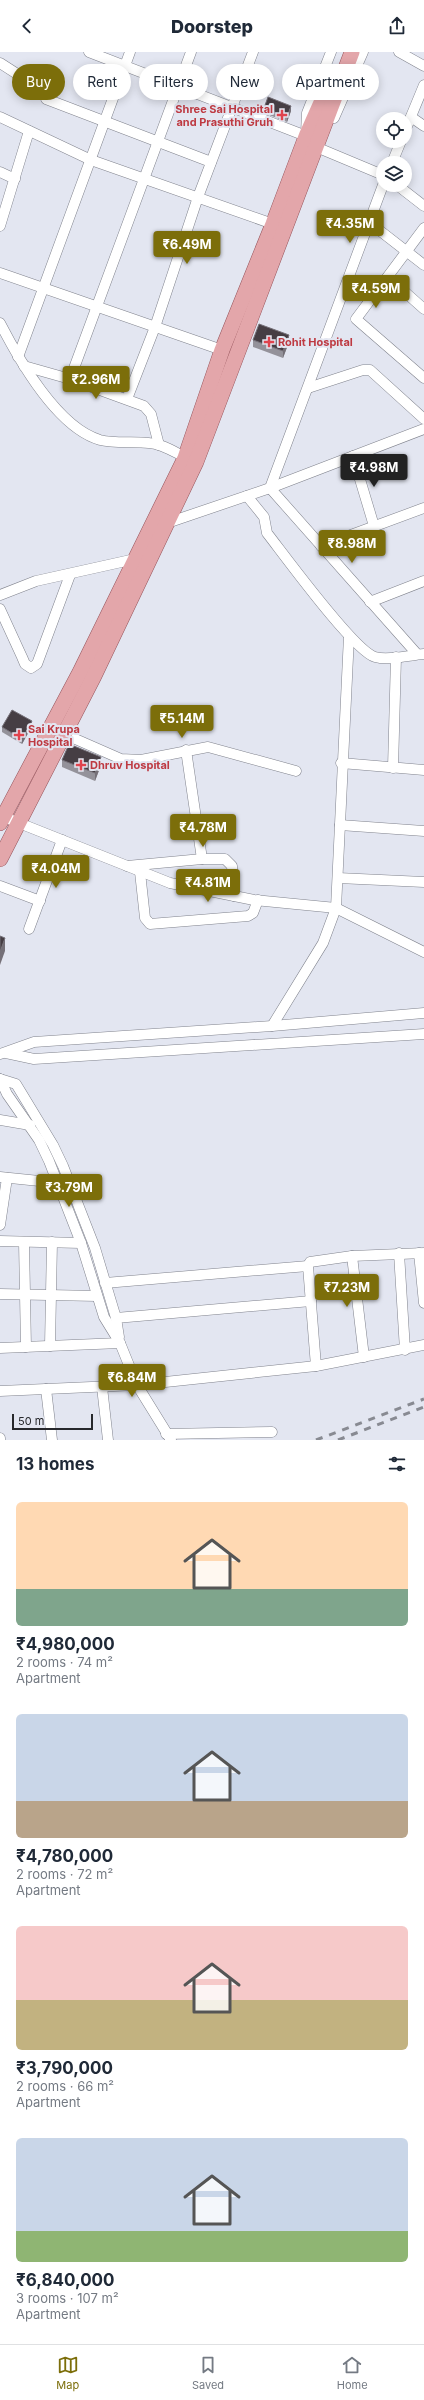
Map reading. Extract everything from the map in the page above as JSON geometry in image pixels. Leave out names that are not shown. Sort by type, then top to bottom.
[{"type":"main road","points":[[340,64],[343,52]]},
{"type":"main road","points":[[344,64],[352,52]]},
{"type":"main road","points":[[0,859],[64,734],[167,523],[328,100]]},
{"type":"main road","points":[[2,820],[80,672],[135,559],[190,460],[222,350],[273,224],[312,140]]},
{"type":"street","points":[[89,52],[118,64]]},
{"type":"street","points":[[126,64],[130,52]]},
{"type":"street","points":[[186,64],[191,52]]},
{"type":"street","points":[[127,399],[155,327],[198,197],[253,52]]},
{"type":"street","points":[[312,140],[306,113],[331,52]]},
{"type":"street","points":[[312,140],[331,126],[363,52]]},
{"type":"street","points":[[399,52],[424,66]]},
{"type":"street","points":[[0,63],[44,94],[104,122],[211,162]]},
{"type":"street","points":[[412,115],[424,85]]},
{"type":"street","points":[[208,99],[312,140],[376,172]]},
{"type":"street","points":[[18,357],[112,100]]},
{"type":"street","points":[[70,380],[146,178],[173,100]]},
{"type":"street","points":[[0,117],[90,160],[146,178],[273,224]]},
{"type":"street","points":[[412,118],[424,126]]},
{"type":"street","points":[[0,224],[29,131]]},
{"type":"street","points":[[0,172],[15,179]]},
{"type":"street","points":[[270,488],[381,192]]},
{"type":"street","points":[[406,192],[424,206]]},
{"type":"street","points":[[370,223],[424,265]]},
{"type":"street","points":[[424,228],[356,316],[356,321],[424,378]]},
{"type":"street","points":[[0,273],[222,350]]},
{"type":"street","points":[[388,276],[424,309]]},
{"type":"street","points":[[0,323],[24,366],[67,421],[87,435],[108,441],[159,445],[190,460]]},
{"type":"street","points":[[24,366],[127,399],[148,409],[159,445]]},
{"type":"street","points":[[308,388],[363,370],[370,370],[424,418]]},
{"type":"street","points":[[167,523],[270,488],[424,429]]},
{"type":"street","points":[[353,456],[374,526]]},
{"type":"street","points":[[270,488],[370,602],[420,654]]},
{"type":"street","points":[[247,496],[264,517],[267,533],[349,636],[374,657],[396,657],[420,654]]},
{"type":"street","points":[[322,546],[424,508]]},
{"type":"street","points":[[0,595],[36,581],[70,575],[135,559]]},
{"type":"street","points":[[0,609],[25,664],[31,668],[37,664],[70,575]]},
{"type":"street","points":[[370,602],[424,581]]},
{"type":"street","points":[[272,1026],[323,943],[336,908],[349,636]]},
{"type":"street","points":[[393,768],[396,657]]},
{"type":"street","points":[[64,734],[121,759],[141,760],[186,750],[215,747],[296,771]]},
{"type":"street","points":[[186,750],[202,859]]},
{"type":"street","points":[[342,763],[424,770]]},
{"type":"street","points":[[2,820],[19,824],[62,840],[170,883],[258,900],[336,908],[424,952]]},
{"type":"street","points":[[340,825],[424,831]]},
{"type":"street","points":[[29,929],[62,840]]},
{"type":"street","points":[[125,866],[220,858],[228,861],[233,870],[234,896]]},
{"type":"street","points":[[140,872],[145,918],[150,924],[248,916],[253,913],[258,900]]},
{"type":"street","points":[[338,878],[424,882]]},
{"type":"street","points":[[0,886],[40,901]]},
{"type":"street","points":[[3,1053],[34,1042],[272,1026],[424,1013]]},
{"type":"street","points":[[3,1053],[34,1059],[424,1034]]},
{"type":"street","points":[[0,1079],[7,1094],[39,1140],[59,1183],[81,1243],[104,1317],[120,1343],[137,1385],[169,1437],[272,1432]]},
{"type":"street","points":[[0,1079],[16,1084],[53,1145],[75,1194],[116,1318],[120,1343]]},
{"type":"street","points":[[0,1120],[30,1125]]},
{"type":"street","points":[[0,1225],[4,1177],[59,1183]]},
{"type":"street","points":[[0,1241],[81,1243]]},
{"type":"street","points":[[24,1242],[26,1347]]},
{"type":"street","points":[[50,1346],[52,1242]]},
{"type":"street","points":[[399,1253],[406,1350]]},
{"type":"street","points":[[105,1283],[308,1266],[315,1260],[352,1256],[422,1253],[424,1302]]},
{"type":"street","points":[[352,1256],[364,1357]]},
{"type":"street","points":[[308,1266],[316,1366]]},
{"type":"street","points":[[0,1294],[97,1296]]},
{"type":"street","points":[[116,1318],[311,1301]]},
{"type":"street","points":[[0,1348],[120,1343]]},
{"type":"street","points":[[0,1391],[137,1385],[316,1366],[406,1350],[424,1345]]},
{"type":"street","points":[[102,1387],[108,1440]]},
{"type":"street","points":[[46,1389],[52,1440]]},
{"type":"building","points":[[274,99],[291,106],[287,117],[264,108],[267,100]]},
{"type":"building","points":[[259,324],[289,335],[283,351],[253,340]]},
{"type":"building","points":[[12,710],[32,721],[22,739],[2,727]]},
{"type":"building","points":[[69,744],[101,757],[95,773],[62,760]]},
{"type":"building","points":[[0,936],[5,938],[0,952]]},
{"type":"railway","points":[[316,1440],[424,1399]]},
{"type":"railway","points":[[338,1440],[424,1407]]},
{"type":"place","name":"Shree Sai Hospital and Prasuthi Gruh","points":[[282,115]]},
{"type":"place","name":"Rohit Hospital","points":[[269,342]]},
{"type":"place","name":"Sai Krupa Hospital","points":[[19,735]]},
{"type":"place","name":"Dhruv Hospital","points":[[81,765]]}]
